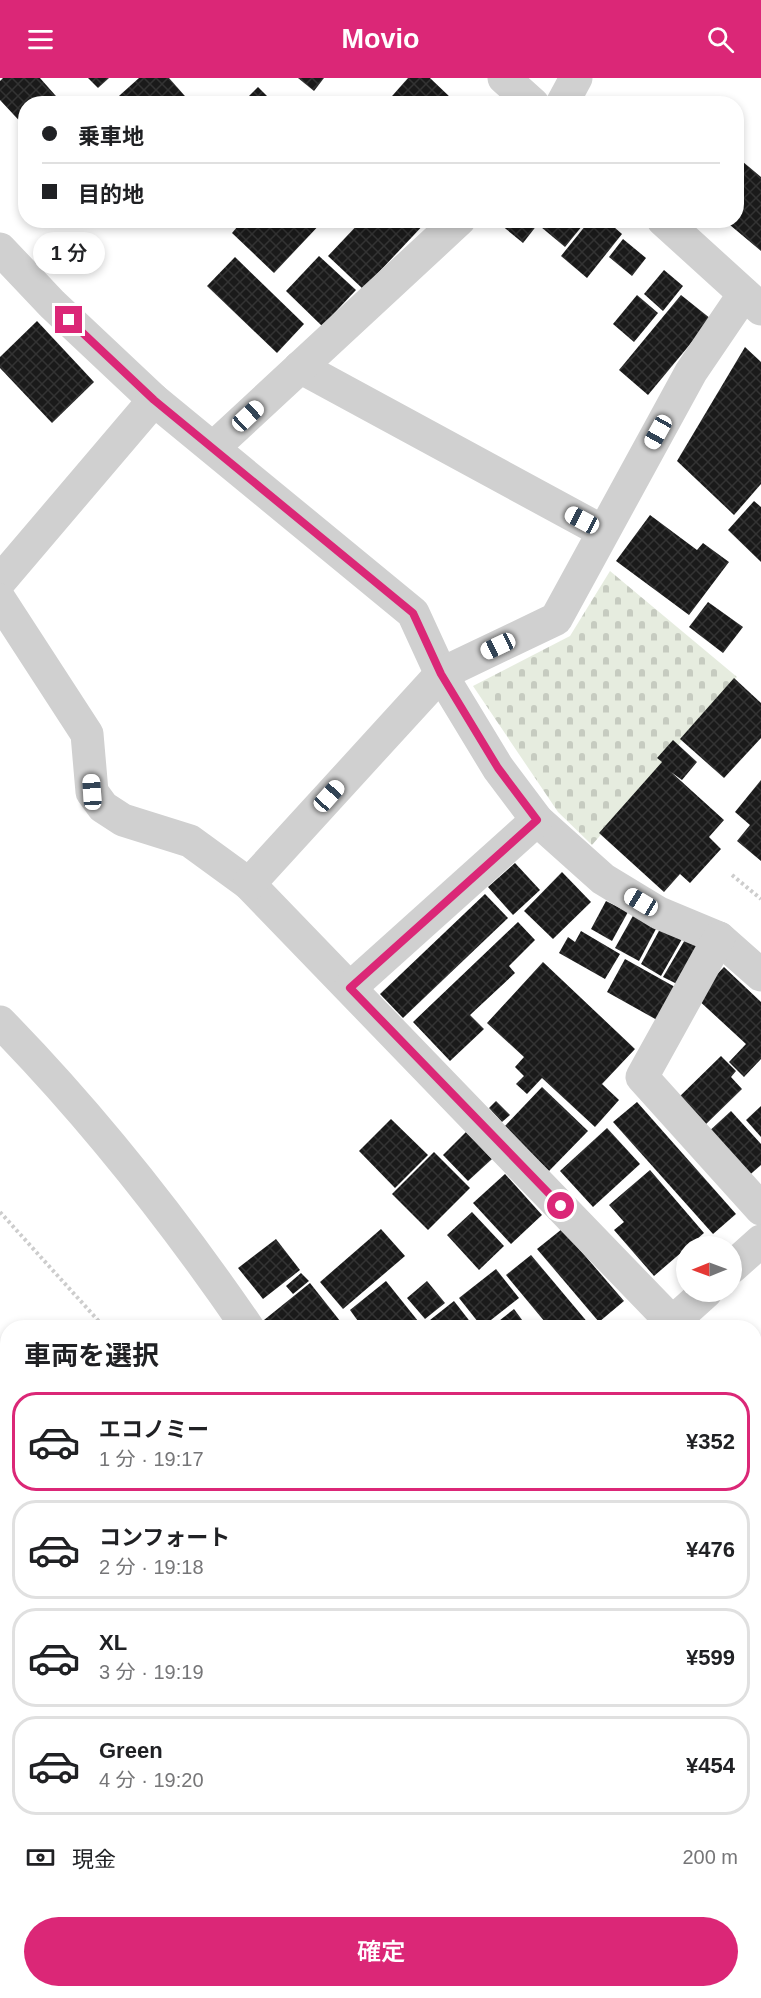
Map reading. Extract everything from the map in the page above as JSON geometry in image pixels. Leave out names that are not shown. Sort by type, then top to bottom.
[{"type":"street","points":[[504,78],[524,96]]},
{"type":"street","points":[[566,96],[576,78]]},
{"type":"street","points":[[213,448],[450,228]]},
{"type":"street","points":[[249,884],[441,674],[556,619],[602,531],[691,372],[755,293],[716,268],[672,228]]},
{"type":"street","points":[[0,249],[52,304],[154,400],[413,613],[441,674],[498,768],[537,820],[603,879],[660,913],[719,938],[761,975]]},
{"type":"street","points":[[300,367],[602,531]]},
{"type":"street","points":[[0,581],[154,400]]},
{"type":"street","points":[[0,600],[87,734],[92,792],[103,807],[123,820],[190,841],[249,884],[664,1320]]},
{"type":"street","points":[[350,988],[537,820]]},
{"type":"street","points":[[719,938],[642,1077],[761,1209]]},
{"type":"street","points":[[0,1022],[43,1066],[140,1184],[242,1320]]},
{"type":"street","points":[[742,1258],[761,1241]]},
{"type":"street","points":[[675,1320],[695,1302]]},
{"type":"path","points":[[732,875],[761,899]]},
{"type":"path","points":[[0,1212],[98,1320]]},
{"type":"green space","points":[[610,571],[737,677],[592,845],[558,812],[473,686],[570,636]]},
{"type":"building","points":[[3,78],[40,78],[56,96],[18,96],[18,119],[0,100],[0,81]]},
{"type":"building","points":[[88,78],[109,78],[98,88]]},
{"type":"building","points":[[139,78],[169,78],[185,96],[119,96]]},
{"type":"building","points":[[298,78],[324,78],[314,91]]},
{"type":"building","points":[[408,78],[430,78],[449,96],[392,96]]},
{"type":"building","points":[[258,87],[267,96],[249,96]]},
{"type":"building","points":[[744,163],[761,177],[761,251],[734,228],[744,228]]},
{"type":"building","points":[[236,228],[316,228],[274,273],[232,233]]},
{"type":"building","points":[[354,228],[420,228],[363,289],[328,256]]},
{"type":"building","points":[[505,228],[535,228],[523,243]]},
{"type":"building","points":[[542,228],[580,228],[565,247]]},
{"type":"building","points":[[584,228],[615,228],[622,234],[587,278],[561,256]]},
{"type":"building","points":[[623,239],[646,258],[632,276],[609,257]]},
{"type":"building","points":[[319,256],[356,290],[322,326],[286,291]]},
{"type":"building","points":[[235,257],[304,324],[277,353],[207,286]]},
{"type":"building","points":[[664,270],[683,286],[663,311],[644,294]]},
{"type":"building","points":[[637,295],[658,313],[634,342],[613,324]]},
{"type":"building","points":[[681,295],[711,319],[648,395],[619,370]]},
{"type":"building","points":[[37,321],[94,382],[52,423],[0,368],[0,357]]},
{"type":"building","points":[[745,347],[761,362],[761,484],[734,515],[677,461]]},
{"type":"building","points":[[754,501],[761,507],[761,562],[728,530]]},
{"type":"building","points":[[650,515],[697,550],[703,543],[729,562],[689,615],[616,561]]},
{"type":"building","points":[[708,602],[743,627],[723,653],[689,627]]},
{"type":"building","points":[[734,678],[761,703],[761,738],[724,778],[680,739]]},
{"type":"building","points":[[673,740],[697,762],[682,780],[671,772],[724,820],[709,837],[721,849],[690,883],[680,874],[664,892],[599,833],[662,762],[657,758]]},
{"type":"building","points":[[761,780],[761,861],[737,841],[750,825],[735,812]]},
{"type":"building","points":[[515,863],[540,890],[513,915],[488,887]]},
{"type":"building","points":[[562,872],[591,902],[553,939],[524,911]]},
{"type":"building","points":[[485,894],[508,918],[403,1018],[380,994]]},
{"type":"building","points":[[606,901],[628,912],[612,941],[591,929]]},
{"type":"building","points":[[634,914],[657,927],[639,961],[615,948]]},
{"type":"building","points":[[518,922],[535,940],[509,966],[515,973],[470,1015],[484,1029],[450,1061],[413,1022]]},
{"type":"building","points":[[661,927],[682,939],[661,976],[641,964]]},
{"type":"building","points":[[581,931],[620,954],[605,979],[559,953],[568,937],[575,942]]},
{"type":"building","points":[[686,938],[703,947],[681,986],[663,977]]},
{"type":"building","points":[[625,959],[675,987],[657,1020],[607,992]]},
{"type":"building","points":[[543,962],[635,1049],[602,1084],[619,1100],[595,1127],[542,1078],[527,1094],[516,1084],[524,1076],[515,1067],[524,1057],[487,1023]]},
{"type":"building","points":[[724,967],[761,1002],[761,1059],[744,1077],[729,1062],[746,1044],[695,997]]},
{"type":"building","points":[[721,1056],[736,1071],[731,1077],[742,1089],[702,1128],[676,1100]]},
{"type":"building","points":[[542,1087],[588,1131],[549,1171],[504,1127]]},
{"type":"building","points":[[496,1101],[510,1115],[502,1122],[489,1108]]},
{"type":"building","points":[[637,1102],[736,1214],[713,1234],[613,1122]]},
{"type":"building","points":[[761,1106],[761,1137],[746,1120]]},
{"type":"building","points":[[731,1111],[761,1144],[761,1165],[745,1179],[705,1135]]},
{"type":"building","points":[[391,1119],[428,1155],[395,1188],[359,1151]]},
{"type":"building","points":[[607,1128],[640,1164],[593,1207],[560,1171]]},
{"type":"building","points":[[466,1132],[492,1159],[468,1181],[443,1155]]},
{"type":"building","points":[[434,1152],[470,1188],[428,1230],[392,1194]]},
{"type":"building","points":[[650,1170],[704,1233],[701,1236],[676,1236],[676,1257],[654,1276],[614,1230],[624,1222],[609,1205]]},
{"type":"building","points":[[505,1174],[542,1215],[511,1244],[473,1203]]},
{"type":"building","points":[[472,1212],[504,1246],[479,1270],[447,1235]]},
{"type":"building","points":[[381,1229],[405,1256],[343,1309],[320,1282]]},
{"type":"building","points":[[562,1229],[624,1301],[601,1320],[597,1320],[537,1249]]},
{"type":"building","points":[[276,1239],[300,1270],[263,1299],[238,1268]]},
{"type":"building","points":[[531,1255],[586,1320],[543,1320],[506,1275]]},
{"type":"building","points":[[496,1269],[519,1298],[491,1320],[476,1320],[459,1298]]},
{"type":"building","points":[[301,1273],[309,1281],[293,1294],[286,1286]]},
{"type":"building","points":[[386,1281],[417,1320],[357,1320],[350,1310]]},
{"type":"building","points":[[427,1281],[445,1303],[425,1319],[407,1298]]},
{"type":"building","points":[[310,1283],[339,1320],[264,1320]]},
{"type":"building","points":[[454,1301],[469,1320],[430,1320]]},
{"type":"building","points":[[514,1309],[522,1320],[500,1320]]},
{"type":"route","points":[[69,320],[154,400],[413,613],[441,674],[498,768],[537,820],[350,988],[561,1206]]}]
